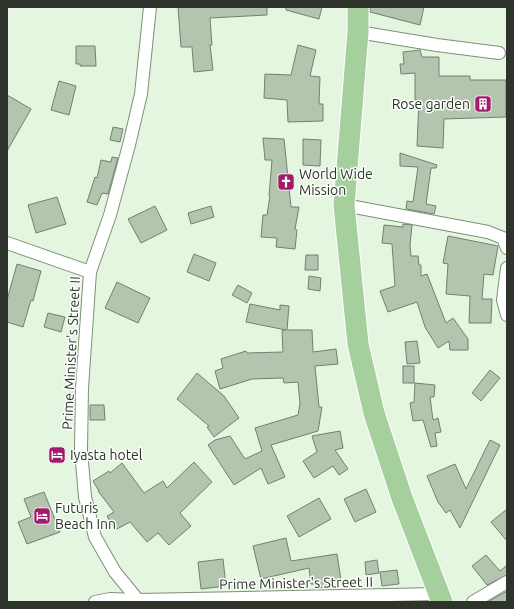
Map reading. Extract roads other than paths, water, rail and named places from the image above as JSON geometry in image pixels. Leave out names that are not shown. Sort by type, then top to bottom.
[{"type":"highway","points":[[358,7],[358,32],[344,205],[358,344],[374,413],[402,498],[440,598]]},
{"type":"street","name":"Prime Minister's Street II","points":[[149,12],[141,94],[110,215],[90,272],[82,388],[81,450],[85,497],[95,537],[115,572],[138,600],[192,601],[440,598]]},
{"type":"street","points":[[358,32],[499,53]]},
{"type":"street","points":[[344,205],[488,232],[504,238],[507,248]]},
{"type":"street","points":[[7,243],[90,272]]},
{"type":"street","points":[[507,268],[503,300],[507,315]]},
{"type":"street","points":[[473,602],[507,582]]},
{"type":"street","points":[[95,602],[110,600],[138,600]]},
{"type":"place","name":"Rose garden","points":[[483,104]]},
{"type":"place","name":"World Wide Mission","points":[[286,182]]},
{"type":"place","name":"Iyasta hotel","points":[[57,455]]},
{"type":"place","name":"Futuris Beach Inn","points":[[42,516]]}]
